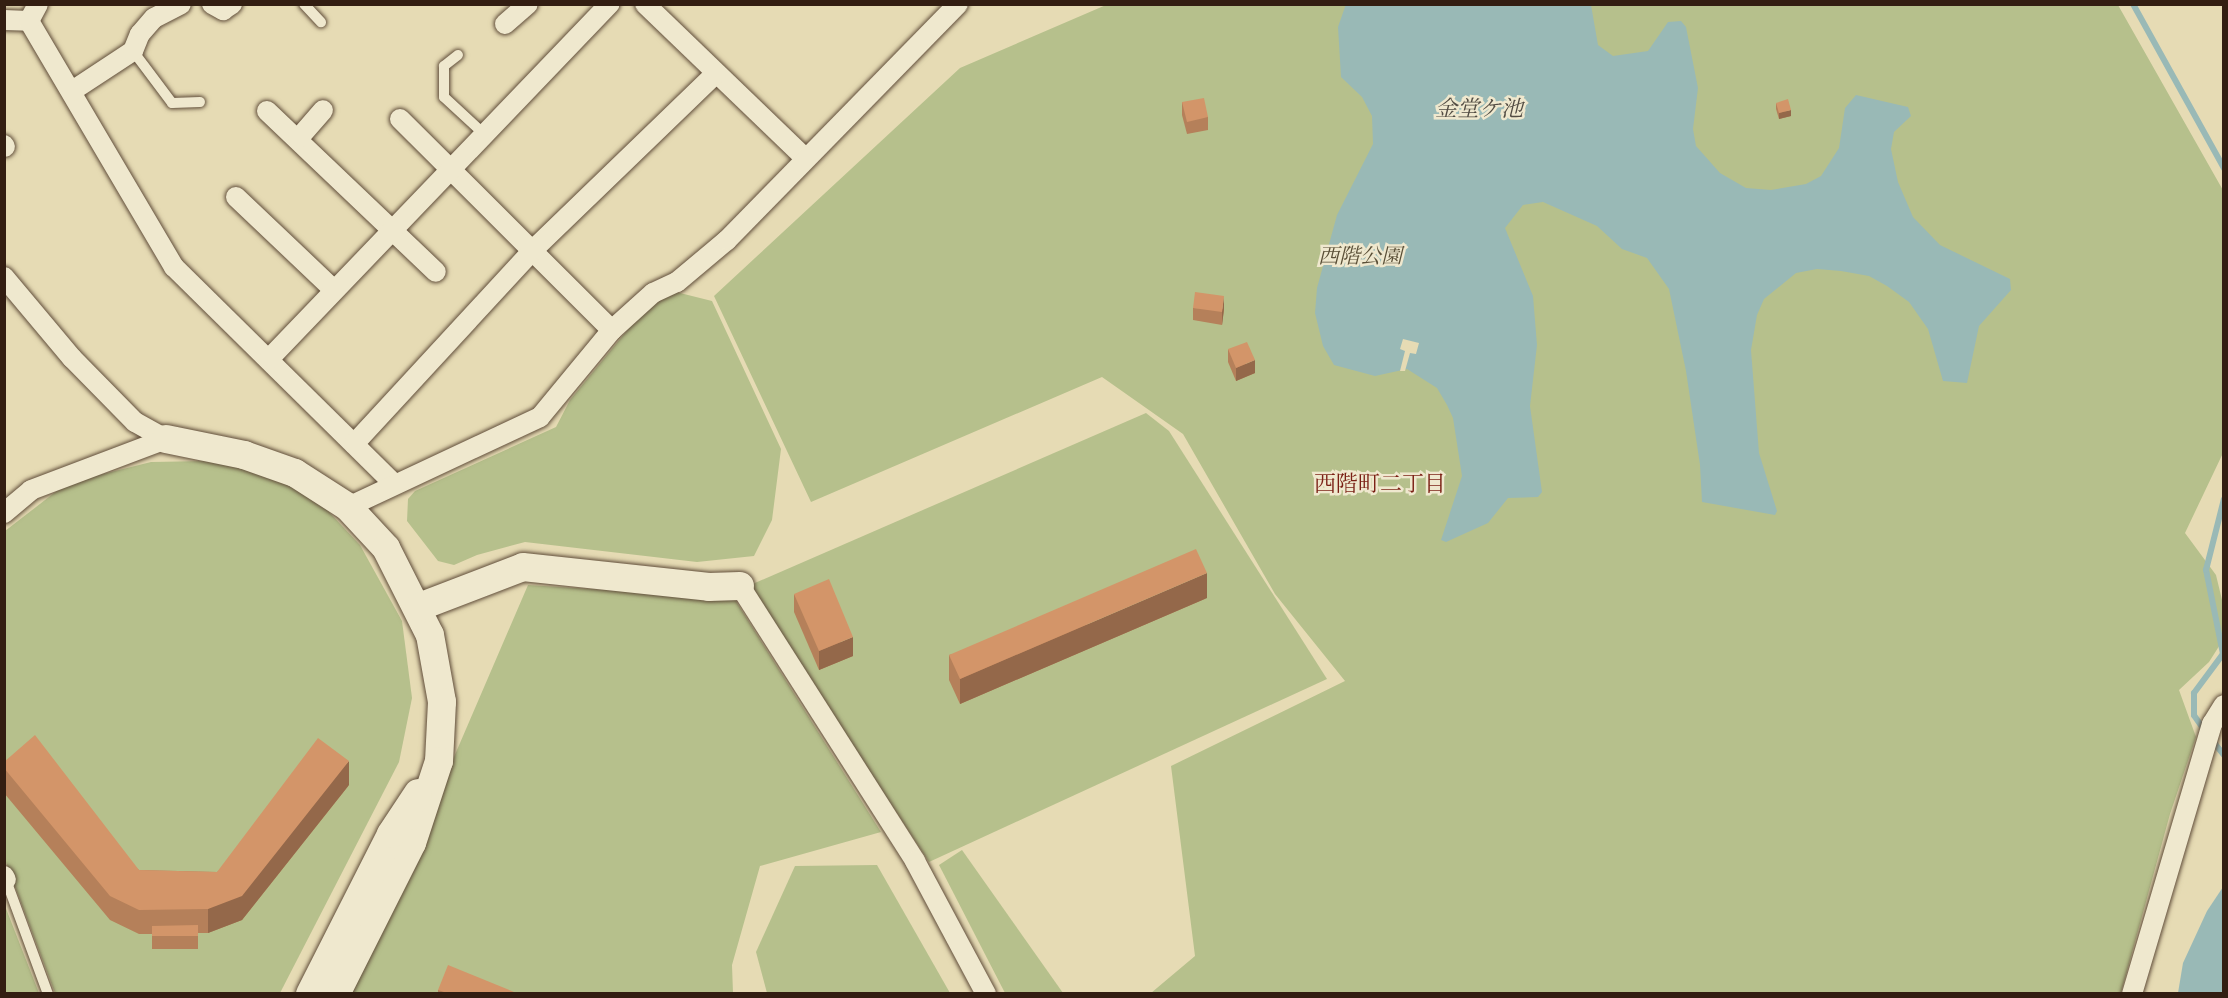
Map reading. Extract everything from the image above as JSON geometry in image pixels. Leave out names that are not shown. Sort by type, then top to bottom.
[{"type":"street","points":[[72,91],[134,51],[154,18],[181,4]]},
{"type":"street","points":[[212,4],[223,10],[232,4]]},
{"type":"street","points":[[505,24],[528,4]]},
{"type":"street","points":[[269,359],[610,4]]},
{"type":"street","points":[[645,4],[805,158]]},
{"type":"street","points":[[348,507],[540,417],[612,330],[653,292],[677,282],[727,240],[958,4]]},
{"type":"street","points":[[4,20],[32,10],[72,91],[161,249],[174,267],[394,484]]},
{"type":"street","points":[[354,444],[534,249],[716,73]]},
{"type":"street","points":[[298,139],[323,110]]},
{"type":"street","points":[[267,111],[394,228],[436,272]]},
{"type":"street","points":[[400,119],[534,249],[612,330]]},
{"type":"street","points":[[236,197],[334,290]]},
{"type":"street","points":[[4,277],[72,357],[135,422],[166,439],[244,455],[295,473],[348,507],[386,548],[419,607],[430,636],[442,702],[439,761],[412,843],[336,993]]},
{"type":"street","points":[[4,513],[31,490],[166,439]]},
{"type":"street","points":[[419,607],[523,567],[709,587],[740,586],[915,861],[986,993]]},
{"type":"street","points":[[2132,993],[2212,724],[2223,705]]},
{"type":"street","points":[[310,993],[392,834],[439,761]]},
{"type":"lane","points":[[304,4],[321,22]]},
{"type":"lane","points":[[134,51],[172,103],[200,102]]},
{"type":"lane","points":[[459,55],[444,66],[444,97],[484,134]]},
{"type":"lane","points":[[5,878],[48,993]]},
{"type":"green space","name":"西階公園","points":[[1106,5],[2118,5],[2224,192],[2223,453],[2185,533],[2216,575],[2223,604],[2223,640],[2209,662],[2179,690],[2196,737],[2170,814],[2121,993],[1151,993],[1195,956],[1171,766],[1345,681],[1275,594],[1183,434],[1102,377],[811,502],[714,296],[960,68]]},
{"type":"green space","points":[[672,291],[712,301],[781,449],[772,520],[754,556],[697,562],[525,542],[477,555],[454,565],[438,561],[407,521],[408,499],[415,491],[556,427],[570,400],[643,311]]},
{"type":"green space","points":[[1146,413],[1169,431],[1327,679],[929,862],[748,586]]},
{"type":"green space","points":[[207,461],[258,468],[313,495],[360,545],[402,621],[412,698],[399,762],[280,993],[55,993],[5,860],[5,531],[67,483],[151,462]]},
{"type":"green space","points":[[528,585],[734,598],[881,832],[760,866],[732,965],[733,993],[352,994]]},
{"type":"green space","points":[[962,850],[1063,993],[1005,993],[939,865]]},
{"type":"green space","points":[[877,865],[950,993],[767,993],[756,952],[795,866]]},
{"type":"green space","points":[[5,906],[39,993],[5,993]]},
{"type":"water","name":"金堂ケ池","points":[[1346,4],[1591,5],[1598,45],[1613,56],[1648,51],[1668,22],[1681,21],[1686,27],[1698,88],[1693,129],[1696,146],[1720,173],[1746,188],[1771,190],[1806,184],[1821,176],[1839,148],[1845,108],[1856,95],[1908,107],[1911,116],[1894,132],[1891,149],[1898,182],[1913,217],[1940,245],[2010,279],[2011,290],[1979,326],[1967,383],[1943,381],[1928,329],[1909,302],[1887,286],[1869,276],[1841,271],[1817,269],[1796,273],[1764,299],[1757,315],[1751,350],[1759,453],[1777,511],[1775,515],[1702,502],[1700,465],[1686,371],[1669,289],[1647,258],[1622,249],[1597,226],[1543,202],[1523,205],[1505,228],[1533,296],[1537,345],[1530,406],[1542,492],[1538,497],[1508,498],[1488,523],[1446,542],[1441,540],[1462,476],[1453,418],[1447,405],[1437,388],[1407,369],[1375,376],[1334,365],[1323,346],[1315,313],[1317,288],[1337,215],[1373,144],[1372,116],[1362,97],[1341,77],[1338,27]]},
{"type":"water","points":[[2223,887],[2223,993],[2178,993],[2183,963],[2207,911]]},
{"type":"pier","points":[[1403,339],[1419,343],[1416,354],[1410,353],[1405,371],[1400,371],[1405,351],[1400,349]]},
{"type":"building","points":[[1204,98],[1208,117],[1187,122],[1182,102]]},
{"type":"building","points":[[1788,99],[1791,110],[1779,113],[1776,103]]},
{"type":"building","points":[[1195,292],[1224,296],[1222,312],[1193,308]]},
{"type":"building","points":[[1247,342],[1255,360],[1236,368],[1228,349]]},
{"type":"building","points":[[1196,549],[1207,573],[960,679],[949,655]]},
{"type":"building","points":[[829,579],[853,637],[819,651],[794,594]]},
{"type":"building","points":[[35,735],[139,870],[217,872],[318,738],[349,761],[242,896],[208,909],[139,910],[110,896],[4,768],[4,762]]},
{"type":"building","points":[[198,925],[198,936],[152,936],[152,926]]},
{"type":"building","points":[[448,965],[514,992],[447,993],[438,990]]},
{"type":"waterway","points":[[2133,4],[2224,168]]},
{"type":"waterway","points":[[2205,731],[2194,715],[2194,693],[2223,654],[2206,570],[2224,499]]},
{"type":"waterway","points":[[2211,739],[2224,755]]},
{"type":"district","name":"西階町二丁目","points":[[1380,484]]}]
